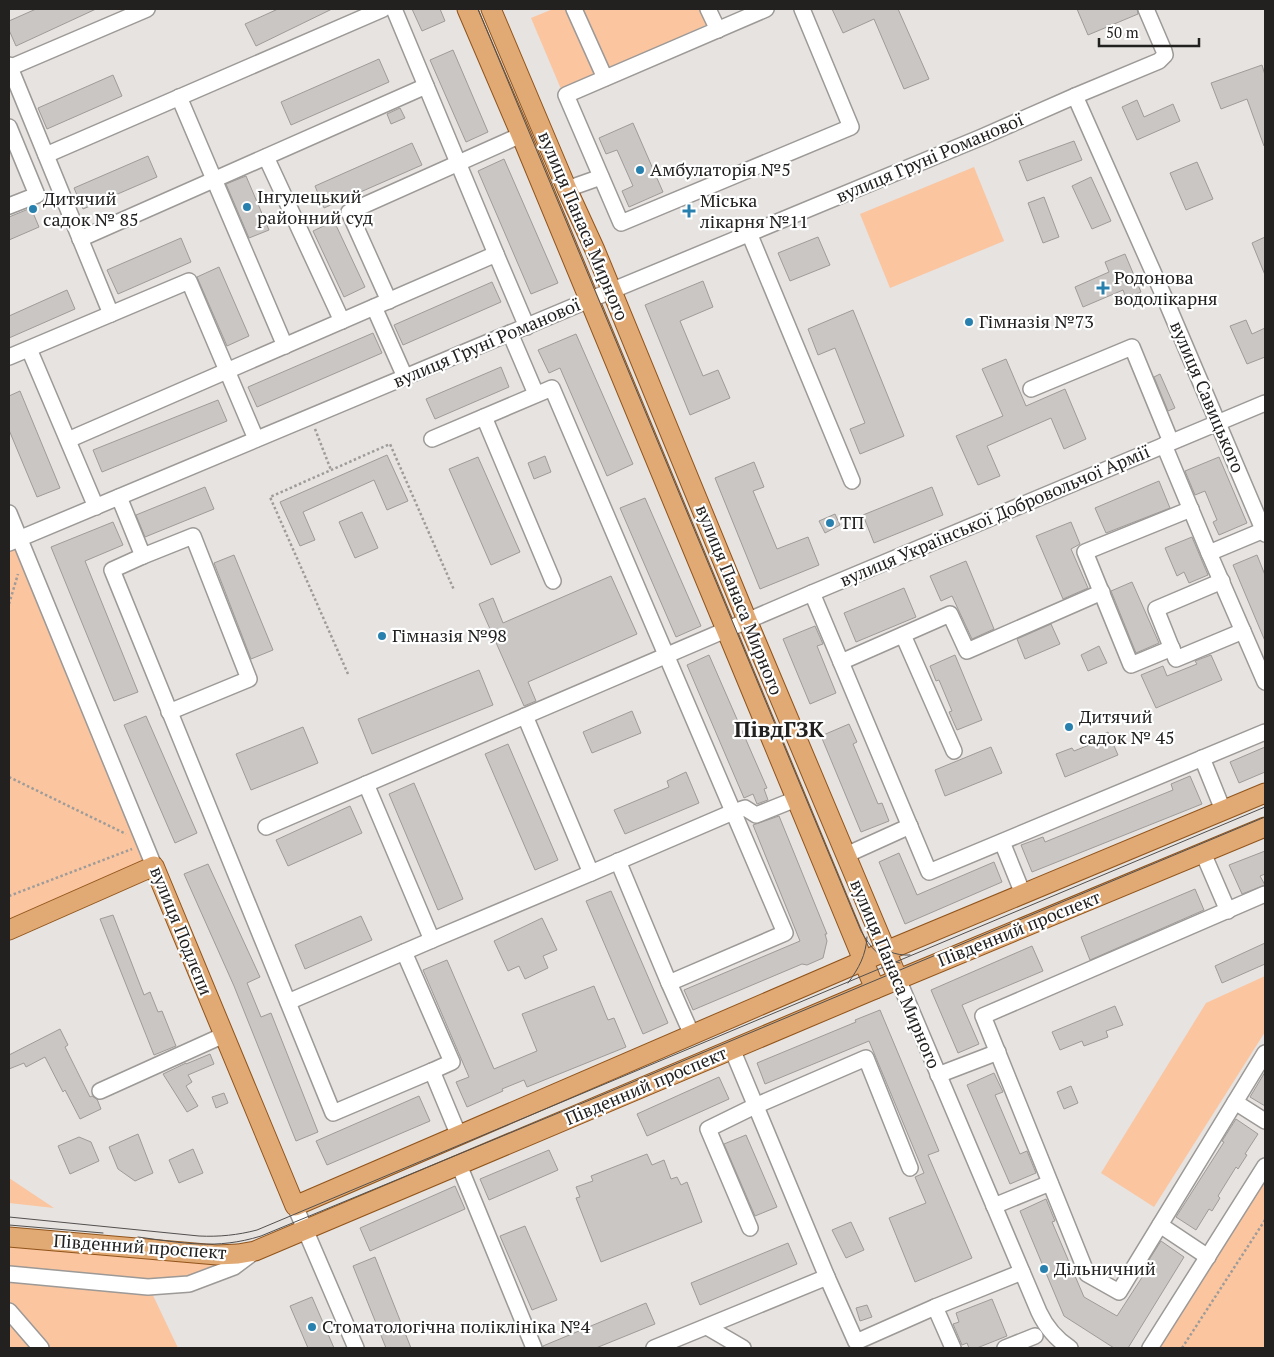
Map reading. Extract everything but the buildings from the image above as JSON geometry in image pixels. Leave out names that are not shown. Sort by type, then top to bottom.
[{"type":"main road","name":"вулиця Панаса Мирного","points":[[467,9],[875,989]]},
{"type":"main road","name":"вулиця Панаса Мирного","points":[[491,9],[612,290],[747,620],[898,979]]},
{"type":"main road","name":"Південний проспект","points":[[295,1206],[886,951],[1265,793]]},
{"type":"main road","name":"Південний проспект","points":[[9,1237],[217,1255],[256,1251],[898,979],[1265,827]]},
{"type":"main road","points":[[9,930],[154,866]]},
{"type":"main road","name":"вулиця Подлєпи","points":[[154,866],[295,1206]]},
{"type":"street","points":[[111,314],[9,67],[147,9]]},
{"type":"street","points":[[46,155],[383,9]]},
{"type":"street","points":[[394,9],[527,327]]},
{"type":"street","points":[[574,9],[605,78]]},
{"type":"street","points":[[708,9],[718,30]]},
{"type":"street","points":[[766,9],[566,95],[621,223],[851,127],[802,9]]},
{"type":"street","name":"вулиця Груні Романової","points":[[18,545],[119,497],[982,137],[1159,61],[1165,55],[1164,50],[1146,9]]},
{"type":"street","points":[[80,239],[426,86]]},
{"type":"street","name":"вулиця Савицького","points":[[1075,96],[1162,292],[1264,532]]},
{"type":"street","points":[[179,97],[285,346]]},
{"type":"street","points":[[9,127],[37,194],[9,206]]},
{"type":"street","points":[[389,301],[349,212],[521,135]]},
{"type":"street","points":[[266,157],[342,321]]},
{"type":"street","points":[[567,189],[601,177]]},
{"type":"street","points":[[749,233],[852,481]]},
{"type":"street","points":[[68,440],[496,254]]},
{"type":"street","points":[[9,357],[189,281],[256,439]]},
{"type":"street","points":[[374,307],[405,377]]},
{"type":"street","points":[[510,333],[536,394]]},
{"type":"street","points":[[1031,389],[1132,347],[1191,509],[1265,681]]},
{"type":"street","points":[[29,349],[96,507]]},
{"type":"street","points":[[432,439],[552,388],[785,933],[669,983]]},
{"type":"street","name":"вулиця Української Добровольчої Армії","points":[[266,827],[747,620],[1265,403]]},
{"type":"street","points":[[484,417],[553,581]]},
{"type":"street","points":[[119,497],[143,556]]},
{"type":"street","points":[[1172,648],[1131,665],[1085,552],[1191,509]]},
{"type":"street","name":"вулиця Подлєпи","points":[[9,514],[18,545],[154,866]]},
{"type":"street","points":[[1209,553],[1264,532]]},
{"type":"street","points":[[169,712],[250,679],[193,536],[112,570],[169,712],[333,1113],[452,1062],[404,952]]},
{"type":"street","points":[[1222,581],[1156,609],[1176,659],[1243,631]]},
{"type":"street","points":[[841,662],[950,614],[967,651],[1102,592]]},
{"type":"street","points":[[812,593],[929,872],[1265,732]]},
{"type":"street","points":[[903,635],[954,751]]},
{"type":"street","points":[[525,716],[592,873]]},
{"type":"street","points":[[1202,758],[1223,810]]},
{"type":"street","points":[[366,784],[432,940]]},
{"type":"street","points":[[288,1002],[733,812],[745,808],[756,815],[796,799]]},
{"type":"street","points":[[846,855],[910,826]]},
{"type":"street","points":[[1002,842],[1023,894]]},
{"type":"street","points":[[1203,853],[1228,911]]},
{"type":"street","points":[[618,861],[692,1035]]},
{"type":"street","points":[[1265,894],[983,1016],[1087,1274],[1119,1292],[1265,1053]]},
{"type":"street","name":"вулиця Панаса Мирного","points":[[898,979],[1044,1323],[1052,1334],[1070,1348]]},
{"type":"street","points":[[100,1091],[224,1035]]},
{"type":"street","points":[[732,1049],[856,1342],[935,1307],[1022,1272]]},
{"type":"street","points":[[938,1075],[998,1052]]},
{"type":"street","points":[[750,1228],[708,1129],[755,1106],[866,1058],[910,1168]]},
{"type":"street","points":[[432,1071],[459,1136]]},
{"type":"street","points":[[1235,1102],[1265,1120]]},
{"type":"street","points":[[459,1165],[534,1348]]},
{"type":"street","points":[[1150,1348],[1265,1166]]},
{"type":"street","points":[[994,1206],[1050,1183]]},
{"type":"street","name":"вулиця Подлєпи","points":[[295,1206],[356,1348]]},
{"type":"street","points":[[1160,1225],[1208,1257]]},
{"type":"street","points":[[9,1274],[148,1287],[189,1284],[234,1267],[256,1251]]},
{"type":"street","points":[[654,1348],[828,1277]]},
{"type":"street","points":[[935,1307],[953,1348]]},
{"type":"street","points":[[9,1311],[40,1348]]},
{"type":"street","points":[[1005,1348],[1031,1342],[1044,1323]]},
{"type":"street","points":[[707,1327],[742,1348]]},
{"type":"path","points":[[310,417],[331,470]]},
{"type":"path","points":[[348,674],[270,497],[390,444],[454,590]]},
{"type":"path","points":[[9,604],[18,545]]},
{"type":"path","points":[[9,777],[145,844]]},
{"type":"path","points":[[9,896],[145,844]]},
{"type":"path","points":[[1182,1348],[1265,1220]]},
{"type":"shaded area","points":[[553,9],[567,9],[595,75],[561,89],[531,18]]},
{"type":"shaded area","points":[[580,9],[701,9],[708,24],[608,70]]},
{"type":"shaded area","points":[[974,167],[1004,241],[890,288],[860,214]]},
{"type":"shaded area","points":[[19,539],[154,866],[9,930],[9,543]]},
{"type":"shaded area","points":[[1265,976],[1265,1032],[1154,1207],[1101,1173],[1206,1003]]},
{"type":"shaded area","points":[[1265,1166],[1265,1348],[1150,1348]]},
{"type":"shaded area","points":[[9,1178],[54,1208],[9,1203]]},
{"type":"shaded area","points":[[9,1237],[217,1255],[234,1267],[149,1287],[178,1348],[9,1348]]},
{"type":"tram line","points":[[478,9],[861,931],[876,952],[887,959],[900,963]]},
{"type":"tram line","points":[[9,1217],[199,1236],[228,1235],[257,1230],[1265,807]]},
{"type":"tram line","points":[[138,1237],[185,1243],[214,1244],[229,1243],[261,1236],[1265,817]]},
{"type":"tram line","points":[[848,983],[861,961],[867,937]]},
{"type":"tram line","points":[[873,939],[889,951],[910,955]]},
{"type":"tram line","points":[[9,1225],[103,1233]]},
{"type":"place","name":"Амбулаторія №5","points":[[640,170]]},
{"type":"place","name":"Інгулецький районний суд","points":[[247,207]]},
{"type":"place","name":"Дитячий садок № 85","points":[[33,209]]},
{"type":"place","name":"Міська лікарня №11","points":[[689,211]]},
{"type":"place","name":"Родонова водолікарня","points":[[1103,288]]},
{"type":"place","name":"Гімназія №73","points":[[969,322]]},
{"type":"place","name":"ТП","points":[[830,523]]},
{"type":"place","name":"Гімназія №98","points":[[382,636]]},
{"type":"place","name":"Дитячий садок № 45","points":[[1069,727]]},
{"type":"place","name":"Дільничний","points":[[1044,1269]]},
{"type":"place","name":"Стоматологічна поліклініка №4","points":[[312,1327]]},
{"type":"district","name":"ПівдГЗК","points":[[779,729]]}]
